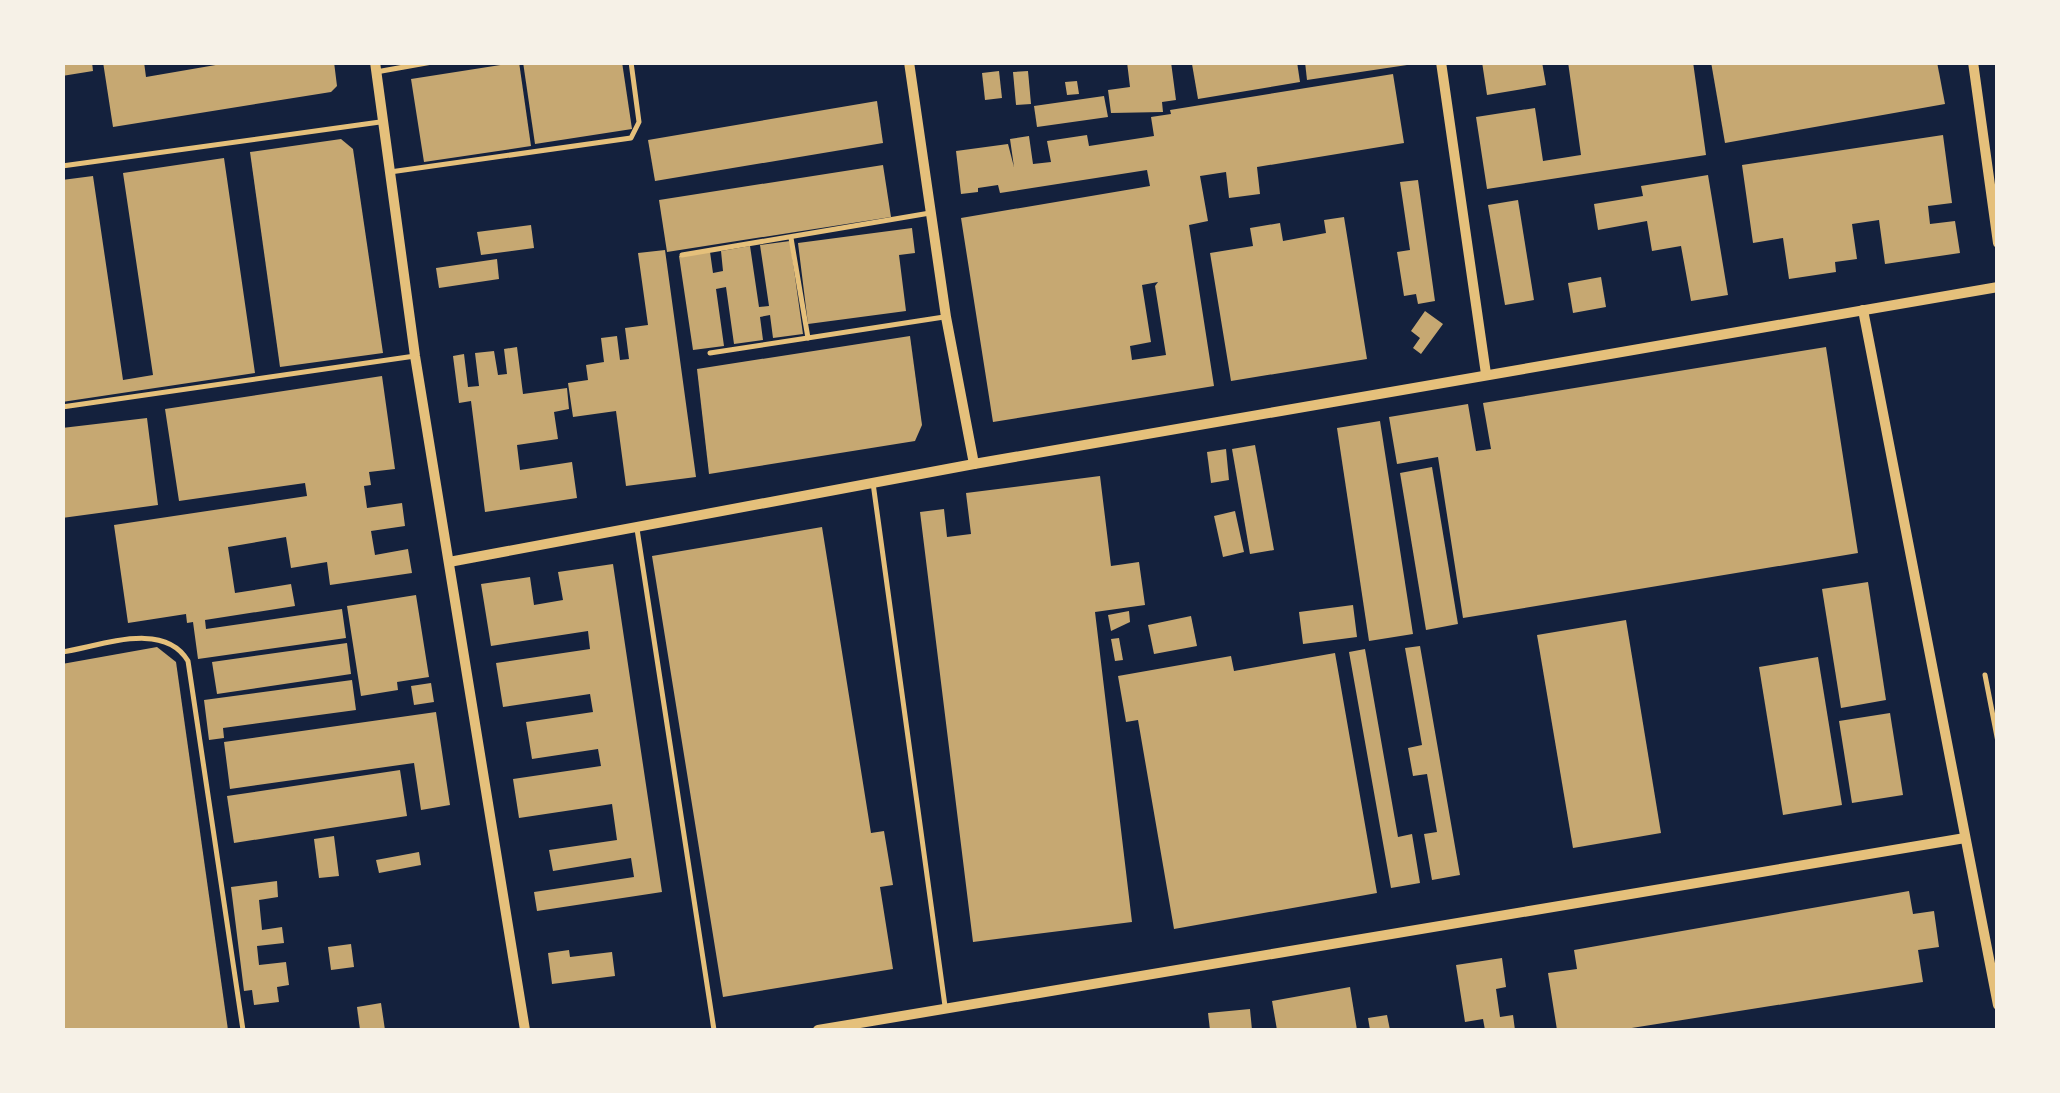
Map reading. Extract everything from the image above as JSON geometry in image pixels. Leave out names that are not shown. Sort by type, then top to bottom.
[{"type":"street","points":[[909,62],[946,317],[974,464]]},
{"type":"street","points":[[1441,62],[1486,374]]},
{"type":"street","points":[[1973,62],[1994,190],[1998,243]]},
{"type":"street","points":[[376,67],[415,356],[525,1030]]},
{"type":"street","points":[[449,562],[974,464],[1998,287]]},
{"type":"street","points":[[1864,310],[1998,1005]]},
{"type":"street","points":[[818,1030],[1965,838]]},
{"type":"lane","points":[[376,67],[432,62]]},
{"type":"lane","points":[[390,172],[631,138],[639,122],[631,62]]},
{"type":"lane","points":[[62,166],[383,122]]},
{"type":"lane","points":[[682,255],[931,212]]},
{"type":"lane","points":[[790,237],[808,338]]},
{"type":"lane","points":[[710,353],[946,317]]},
{"type":"lane","points":[[62,407],[415,356]]},
{"type":"lane","points":[[872,483],[945,1009]]},
{"type":"lane","points":[[637,527],[714,1030]]},
{"type":"lane","points":[[62,652],[157,638],[176,645],[188,661],[243,1030]]},
{"type":"lane","points":[[1985,675],[1998,742]]},
{"type":"building","points":[[62,62],[92,62],[93,71],[62,76]]},
{"type":"building","points":[[103,62],[144,62],[146,77],[233,62],[334,62],[337,86],[331,92],[113,127]]},
{"type":"building","points":[[519,62],[531,146],[424,162],[411,79]]},
{"type":"building","points":[[523,62],[622,62],[632,129],[535,144]]},
{"type":"building","points":[[1127,62],[1171,62],[1176,100],[1162,102],[1163,112],[1111,113],[1108,90],[1130,87]]},
{"type":"building","points":[[1297,62],[1300,82],[1198,99],[1192,64]]},
{"type":"building","points":[[1305,62],[1407,62],[1407,65],[1307,80]]},
{"type":"building","points":[[1482,62],[1542,62],[1546,85],[1487,95]]},
{"type":"building","points":[[1568,62],[1693,62],[1706,155],[1487,189],[1476,117],[1535,108],[1543,161],[1581,155]]},
{"type":"building","points":[[1711,62],[1937,62],[1945,104],[1725,143]]},
{"type":"building","points":[[999,71],[1002,98],[985,100],[982,73]]},
{"type":"building","points":[[1028,71],[1031,104],[1016,105],[1013,72]]},
{"type":"building","points":[[1393,74],[1404,143],[1257,167],[1260,194],[1229,198],[1226,172],[1200,176],[1208,221],[1189,225],[1214,386],[993,422],[961,218],[1150,186],[1147,170],[1000,193],[998,185],[961,194],[956,151],[1008,144],[1014,167],[1010,139],[1029,136],[1033,164],[1051,162],[1047,141],[1087,135],[1089,146],[1154,136],[1151,117],[1171,114],[1170,110]],"holes":[[[1158,282],[1155,286],[1166,355],[1132,360],[1130,346],[1151,342],[1142,285]]]},
{"type":"building","points":[[1077,81],[1079,94],[1067,95],[1065,82]]},
{"type":"building","points":[[1104,96],[1108,117],[1037,127],[1034,106]]},
{"type":"building","points":[[877,101],[883,143],[655,181],[648,140]]},
{"type":"building","points":[[1943,135],[1952,203],[1928,206],[1930,224],[1955,221],[1960,253],[1885,264],[1879,220],[1852,224],[1857,259],[1835,262],[1836,272],[1789,279],[1783,238],[1753,243],[1742,165]]},
{"type":"building","points":[[341,139],[353,149],[383,353],[280,367],[250,152]]},
{"type":"building","points":[[224,158],[255,373],[62,402],[62,180],[93,176],[123,380],[153,375],[123,173]]},
{"type":"building","points":[[883,165],[891,217],[667,252],[659,200]]},
{"type":"building","points":[[1708,175],[1728,295],[1691,301],[1681,246],[1652,251],[1647,221],[1598,230],[1594,204],[1643,196],[1641,186]]},
{"type":"building","points":[[1418,180],[1435,301],[1418,304],[1416,294],[1404,296],[1397,252],[1410,250],[1400,182]]},
{"type":"building","points":[[1518,200],[1534,300],[1505,305],[1488,205]]},
{"type":"building","points":[[1344,217],[1367,359],[1231,381],[1210,253],[1253,246],[1250,228],[1280,223],[1283,241],[1326,233],[1324,220]]},
{"type":"building","points":[[531,225],[534,248],[481,255],[477,232]]},
{"type":"building","points":[[912,228],[915,253],[899,255],[906,311],[808,324],[798,243]]},
{"type":"building","points":[[790,241],[803,334],[773,338],[770,315],[760,317],[763,340],[734,344],[726,287],[716,289],[724,346],[693,350],[679,256],[710,252],[713,273],[723,271],[721,251],[750,246],[759,307],[769,306],[760,245]]},
{"type":"building","points":[[665,250],[696,477],[626,486],[616,411],[573,417],[568,383],[588,380],[586,365],[604,362],[601,338],[617,336],[620,360],[629,359],[625,328],[648,325],[638,253]]},
{"type":"building","points":[[497,259],[499,279],[439,288],[436,268]]},
{"type":"building","points":[[1601,277],[1606,307],[1573,313],[1568,283]]},
{"type":"building","points":[[1425,311],[1443,324],[1421,354],[1413,348],[1420,338],[1411,331]]},
{"type":"building","points":[[910,336],[922,425],[915,441],[709,474],[697,369]]},
{"type":"building","points":[[517,347],[523,394],[567,388],[569,409],[554,412],[558,439],[517,445],[520,470],[572,462],[577,498],[485,512],[471,401],[459,403],[453,356],[464,354],[468,387],[479,386],[475,353],[494,351],[498,375],[507,374],[504,349]]},
{"type":"building","points":[[1826,347],[1858,553],[1463,618],[1438,457],[1397,464],[1389,417],[1468,404],[1476,451],[1491,449],[1483,403]]},
{"type":"building","points":[[382,376],[395,469],[369,472],[371,485],[364,486],[367,508],[402,503],[405,526],[371,531],[375,555],[408,549],[412,573],[330,585],[327,562],[291,568],[286,537],[228,547],[235,593],[291,584],[295,606],[205,620],[206,629],[342,609],[346,638],[198,659],[193,622],[187,623],[186,614],[128,623],[114,525],[307,496],[305,483],[179,501],[165,409]]},
{"type":"building","points":[[147,418],[158,505],[62,518],[62,428]]},
{"type":"building","points":[[1380,421],[1413,634],[1369,641],[1337,428]]},
{"type":"building","points":[[1255,445],[1274,550],[1250,554],[1232,449]]},
{"type":"building","points":[[1226,449],[1229,480],[1211,483],[1207,452]]},
{"type":"building","points":[[1432,467],[1458,624],[1426,630],[1400,473]]},
{"type":"building","points":[[1100,476],[1111,566],[1139,562],[1145,605],[1095,612],[1132,922],[973,942],[920,512],[944,509],[947,537],[971,534],[966,493]]},
{"type":"building","points":[[1235,511],[1244,552],[1223,557],[1214,516]]},
{"type":"building","points":[[822,527],[871,833],[884,831],[893,885],[880,887],[893,969],[723,997],[652,556]]},
{"type":"building","points":[[613,564],[662,892],[537,911],[534,892],[634,877],[631,858],[553,871],[549,850],[617,840],[612,804],[519,818],[513,779],[601,766],[598,749],[532,759],[526,722],[593,712],[590,694],[503,707],[496,663],[590,649],[588,631],[491,646],[481,584],[530,577],[534,605],[563,600],[558,572]]},
{"type":"building","points":[[1868,582],[1886,700],[1841,708],[1822,589]]},
{"type":"building","points":[[416,595],[429,677],[397,682],[398,690],[361,696],[347,606]]},
{"type":"building","points":[[1353,605],[1357,637],[1303,644],[1299,612]]},
{"type":"building","points":[[1129,611],[1130,622],[1111,631],[1108,615]]},
{"type":"building","points":[[1191,616],[1197,646],[1154,654],[1148,625]]},
{"type":"building","points":[[1626,620],[1661,833],[1573,848],[1537,635]]},
{"type":"building","points":[[1119,638],[1123,660],[1115,661],[1111,639]]},
{"type":"building","points":[[347,643],[351,674],[217,694],[212,662]]},
{"type":"building","points":[[1420,646],[1460,875],[1432,880],[1424,834],[1437,832],[1427,774],[1413,776],[1408,748],[1422,745],[1405,648]]},
{"type":"building","points":[[157,647],[176,662],[228,1030],[63,1030],[62,664]]},
{"type":"building","points":[[1365,649],[1398,837],[1412,834],[1420,883],[1391,888],[1349,652]]},
{"type":"building","points":[[1335,653],[1377,893],[1174,929],[1138,720],[1126,722],[1118,676],[1231,656],[1234,671]]},
{"type":"building","points":[[1818,657],[1842,805],[1783,815],[1759,667]]},
{"type":"building","points":[[352,680],[356,710],[223,728],[224,738],[209,740],[204,700]]},
{"type":"building","points":[[431,683],[434,702],[414,705],[411,686]]},
{"type":"building","points":[[436,712],[450,805],[421,810],[414,763],[230,789],[224,742]]},
{"type":"building","points":[[1890,713],[1903,795],[1852,803],[1839,721]]},
{"type":"building","points":[[400,770],[407,816],[234,843],[227,796]]},
{"type":"building","points":[[334,836],[339,876],[319,878],[314,839]]},
{"type":"building","points":[[419,852],[421,865],[379,873],[376,860]]},
{"type":"building","points":[[277,881],[278,897],[259,900],[262,930],[282,927],[284,943],[257,946],[259,965],[286,962],[289,985],[277,987],[279,1002],[254,1005],[252,990],[244,991],[231,887]]},
{"type":"building","points":[[1909,891],[1913,914],[1934,911],[1939,947],[1918,950],[1923,982],[1619,1030],[1557,1030],[1548,973],[1577,969],[1574,950]]},
{"type":"building","points":[[351,944],[354,967],[331,970],[328,947]]},
{"type":"building","points":[[569,950],[570,957],[612,952],[615,976],[552,984],[548,953]]},
{"type":"building","points":[[1502,958],[1506,987],[1496,989],[1500,1017],[1513,1015],[1515,1030],[1485,1030],[1483,1019],[1465,1022],[1456,965]]},
{"type":"building","points":[[1350,987],[1357,1030],[1277,1030],[1272,1001]]},
{"type":"building","points":[[381,1003],[385,1030],[360,1030],[357,1007]]},
{"type":"building","points":[[1250,1009],[1252,1030],[1210,1030],[1208,1013]]},
{"type":"building","points":[[1387,1015],[1390,1030],[1370,1030],[1368,1018]]}]
